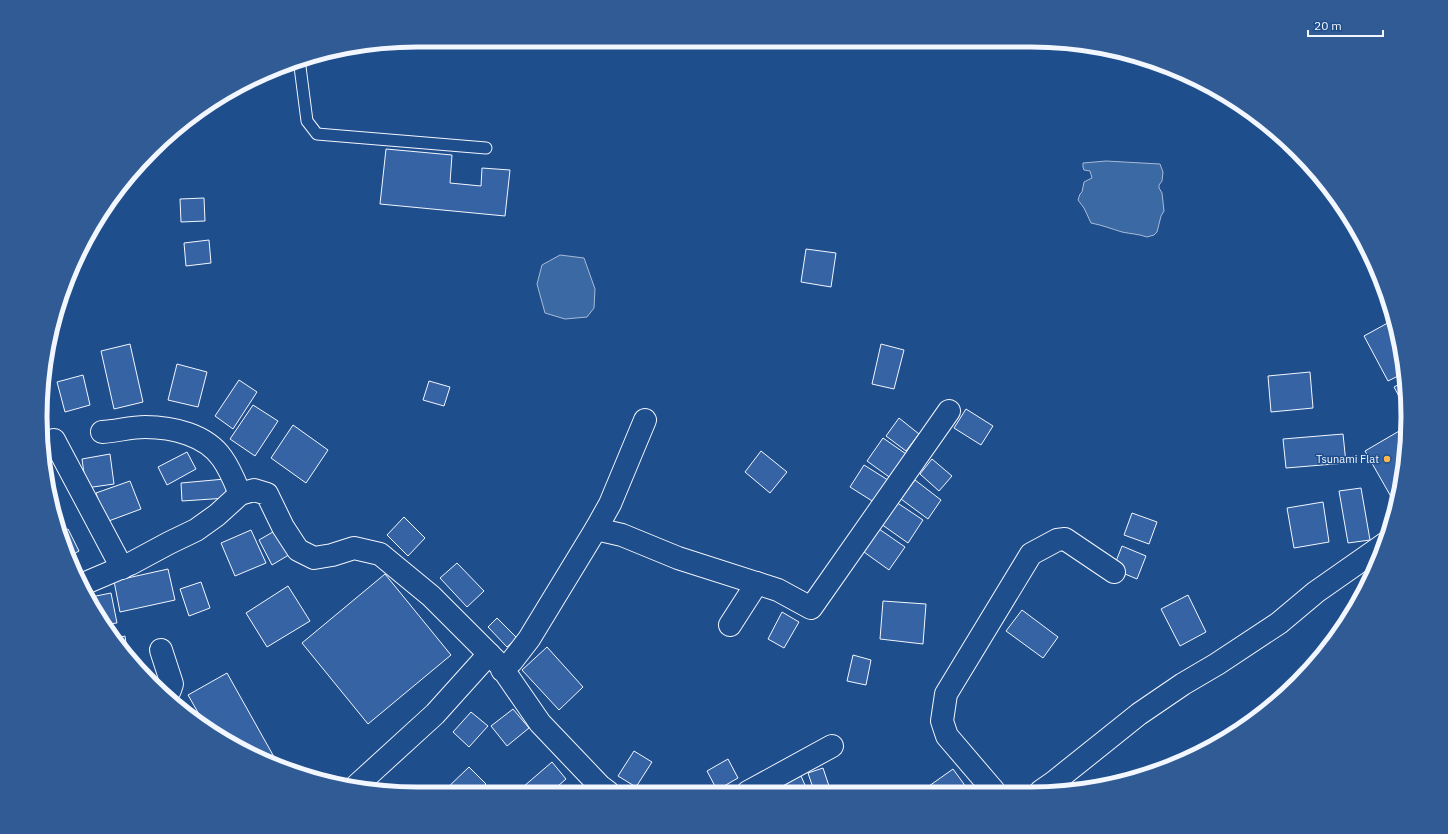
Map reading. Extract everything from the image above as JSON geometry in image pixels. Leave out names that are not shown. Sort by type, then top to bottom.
[{"type":"street","points":[[596,529],[622,535],[678,558],[778,590],[811,608],[949,411]]},
{"type":"street","points":[[360,782],[435,714],[496,662],[512,661],[529,639],[610,504],[645,420]]},
{"type":"street","points":[[102,432],[144,427],[164,428],[203,439],[221,457],[231,473],[240,494]]},
{"type":"street","points":[[54,440],[122,568]]},
{"type":"street","points":[[86,583],[122,568],[196,530],[217,515],[240,494],[254,490],[267,494],[283,527],[298,550],[314,558],[332,555],[354,548],[380,554],[431,596],[496,662],[523,696],[540,723],[601,787]]},
{"type":"street","points":[[991,787],[947,736],[942,721],[946,694],[1031,554],[1057,540],[1065,539],[1114,572]]},
{"type":"street","points":[[1048,786],[1139,714],[1183,684],[1280,623],[1316,592],[1376,550]]},
{"type":"street","points":[[730,625],[757,583]]},
{"type":"street","points":[[161,650],[172,684],[168,691]]},
{"type":"street","points":[[757,787],[832,746]]},
{"type":"lane","points":[[300,66],[307,121],[317,134],[486,148]]},
{"type":"water","points":[[1106,161],[1160,164],[1163,172],[1162,181],[1159,188],[1162,193],[1164,211],[1161,216],[1157,232],[1154,235],[1147,237],[1122,232],[1091,223],[1084,208],[1078,200],[1082,192],[1084,182],[1092,178],[1090,171],[1084,170],[1083,163]]},
{"type":"water","points":[[560,255],[584,258],[595,289],[594,308],[587,317],[565,319],[545,313],[537,284],[542,265]]},
{"type":"building","points":[[386,149],[452,155],[450,183],[481,186],[482,168],[510,170],[505,216],[380,204]]},
{"type":"building","points":[[204,198],[205,221],[181,222],[180,199]]},
{"type":"building","points":[[209,240],[211,263],[186,266],[184,243]]},
{"type":"building","points":[[806,249],[836,253],[831,287],[801,282]]},
{"type":"building","points":[[1388,323],[1394,345],[1399,376],[1388,381],[1364,336]]},
{"type":"building","points":[[130,344],[143,402],[114,409],[101,351]]},
{"type":"building","points":[[881,344],[904,350],[894,389],[872,384]]},
{"type":"building","points":[[177,364],[207,372],[198,407],[168,400]]},
{"type":"building","points":[[1310,372],[1313,408],[1271,412],[1268,376]]},
{"type":"building","points":[[83,375],[90,405],[65,412],[57,382]]},
{"type":"building","points":[[239,380],[257,392],[233,429],[215,416]]},
{"type":"building","points":[[429,381],[450,387],[444,406],[423,400]]},
{"type":"building","points":[[1399,384],[1400,398],[1394,387]]},
{"type":"building","points":[[253,405],[278,421],[255,456],[230,439]]},
{"type":"building","points":[[966,409],[993,426],[981,445],[954,428]]},
{"type":"building","points":[[899,418],[919,434],[906,451],[886,436]]},
{"type":"building","points":[[293,425],[328,450],[306,483],[271,458]]},
{"type":"building","name":"Tsunami Flat","points":[[1400,430],[1398,465],[1392,498],[1365,451]]},
{"type":"building","points":[[1343,434],[1346,463],[1286,468],[1283,439]]},
{"type":"building","points":[[883,438],[909,456],[892,479],[867,461]]},
{"type":"building","points":[[761,451],[787,472],[770,493],[745,472]]},
{"type":"building","points":[[187,452],[196,469],[167,485],[158,467]]},
{"type":"building","points":[[110,454],[114,484],[86,488],[82,459]]},
{"type":"building","points":[[932,459],[952,476],[939,491],[920,474]]},
{"type":"building","points":[[864,465],[891,482],[877,504],[850,487]]},
{"type":"building","points":[[225,479],[227,498],[182,501],[181,483]]},
{"type":"building","points":[[915,480],[941,500],[928,519],[901,499]]},
{"type":"building","points":[[130,481],[141,509],[106,522],[96,493]]},
{"type":"building","points":[[1361,488],[1370,540],[1348,543],[1339,491]]},
{"type":"building","points":[[896,502],[923,520],[908,543],[881,524]]},
{"type":"building","points":[[1323,502],[1329,542],[1294,548],[1287,508]]},
{"type":"building","points":[[1132,513],[1157,522],[1149,544],[1124,535]]},
{"type":"building","points":[[404,517],[425,538],[408,556],[387,535]]},
{"type":"building","points":[[68,529],[79,551],[73,554],[67,536],[65,530]]},
{"type":"building","points":[[278,529],[292,553],[272,565],[259,540]]},
{"type":"building","points":[[879,529],[905,547],[889,570],[864,552]]},
{"type":"building","points":[[251,530],[266,563],[235,576],[221,543]]},
{"type":"building","points":[[1122,546],[1146,556],[1137,579],[1113,569]]},
{"type":"building","points":[[457,563],[484,591],[467,607],[440,578]]},
{"type":"building","points":[[168,569],[175,600],[120,612],[114,581]]},
{"type":"building","points":[[385,574],[451,655],[368,724],[302,643]]},
{"type":"building","points":[[201,582],[210,608],[189,616],[180,589]]},
{"type":"building","points":[[288,586],[310,621],[267,647],[246,613]]},
{"type":"building","points":[[111,593],[117,623],[110,624],[94,596]]},
{"type":"building","points":[[1188,595],[1206,632],[1180,646],[1161,609]]},
{"type":"building","points":[[883,601],[926,604],[923,644],[880,639]]},
{"type":"building","points":[[1022,610],[1058,637],[1043,658],[1006,631]]},
{"type":"building","points":[[782,612],[799,622],[784,648],[768,639]]},
{"type":"building","points":[[497,618],[517,638],[507,647],[488,627]]},
{"type":"building","points":[[125,636],[126,646],[123,642],[119,637]]},
{"type":"building","points":[[547,647],[583,687],[559,710],[522,670]]},
{"type":"building","points":[[853,655],[871,660],[866,685],[847,681]]},
{"type":"building","points":[[227,673],[275,759],[253,749],[211,725],[201,718],[188,695]]},
{"type":"building","points":[[513,709],[529,728],[507,746],[491,726]]},
{"type":"building","points":[[471,712],[488,726],[469,747],[453,732]]},
{"type":"building","points":[[634,751],[652,762],[636,787],[618,776]]},
{"type":"building","points":[[728,759],[738,778],[722,787],[715,787],[707,771]]},
{"type":"building","points":[[552,762],[566,779],[557,787],[523,787]]},
{"type":"building","points":[[469,767],[486,784],[483,787],[448,787]]},
{"type":"building","points":[[823,768],[829,786],[813,787],[808,773]]},
{"type":"building","points":[[953,769],[966,787],[928,787]]},
{"type":"building","points":[[801,776],[806,787],[775,787]]},
{"type":"place","name":"Tsunami Flat","points":[[1387,459]]}]
